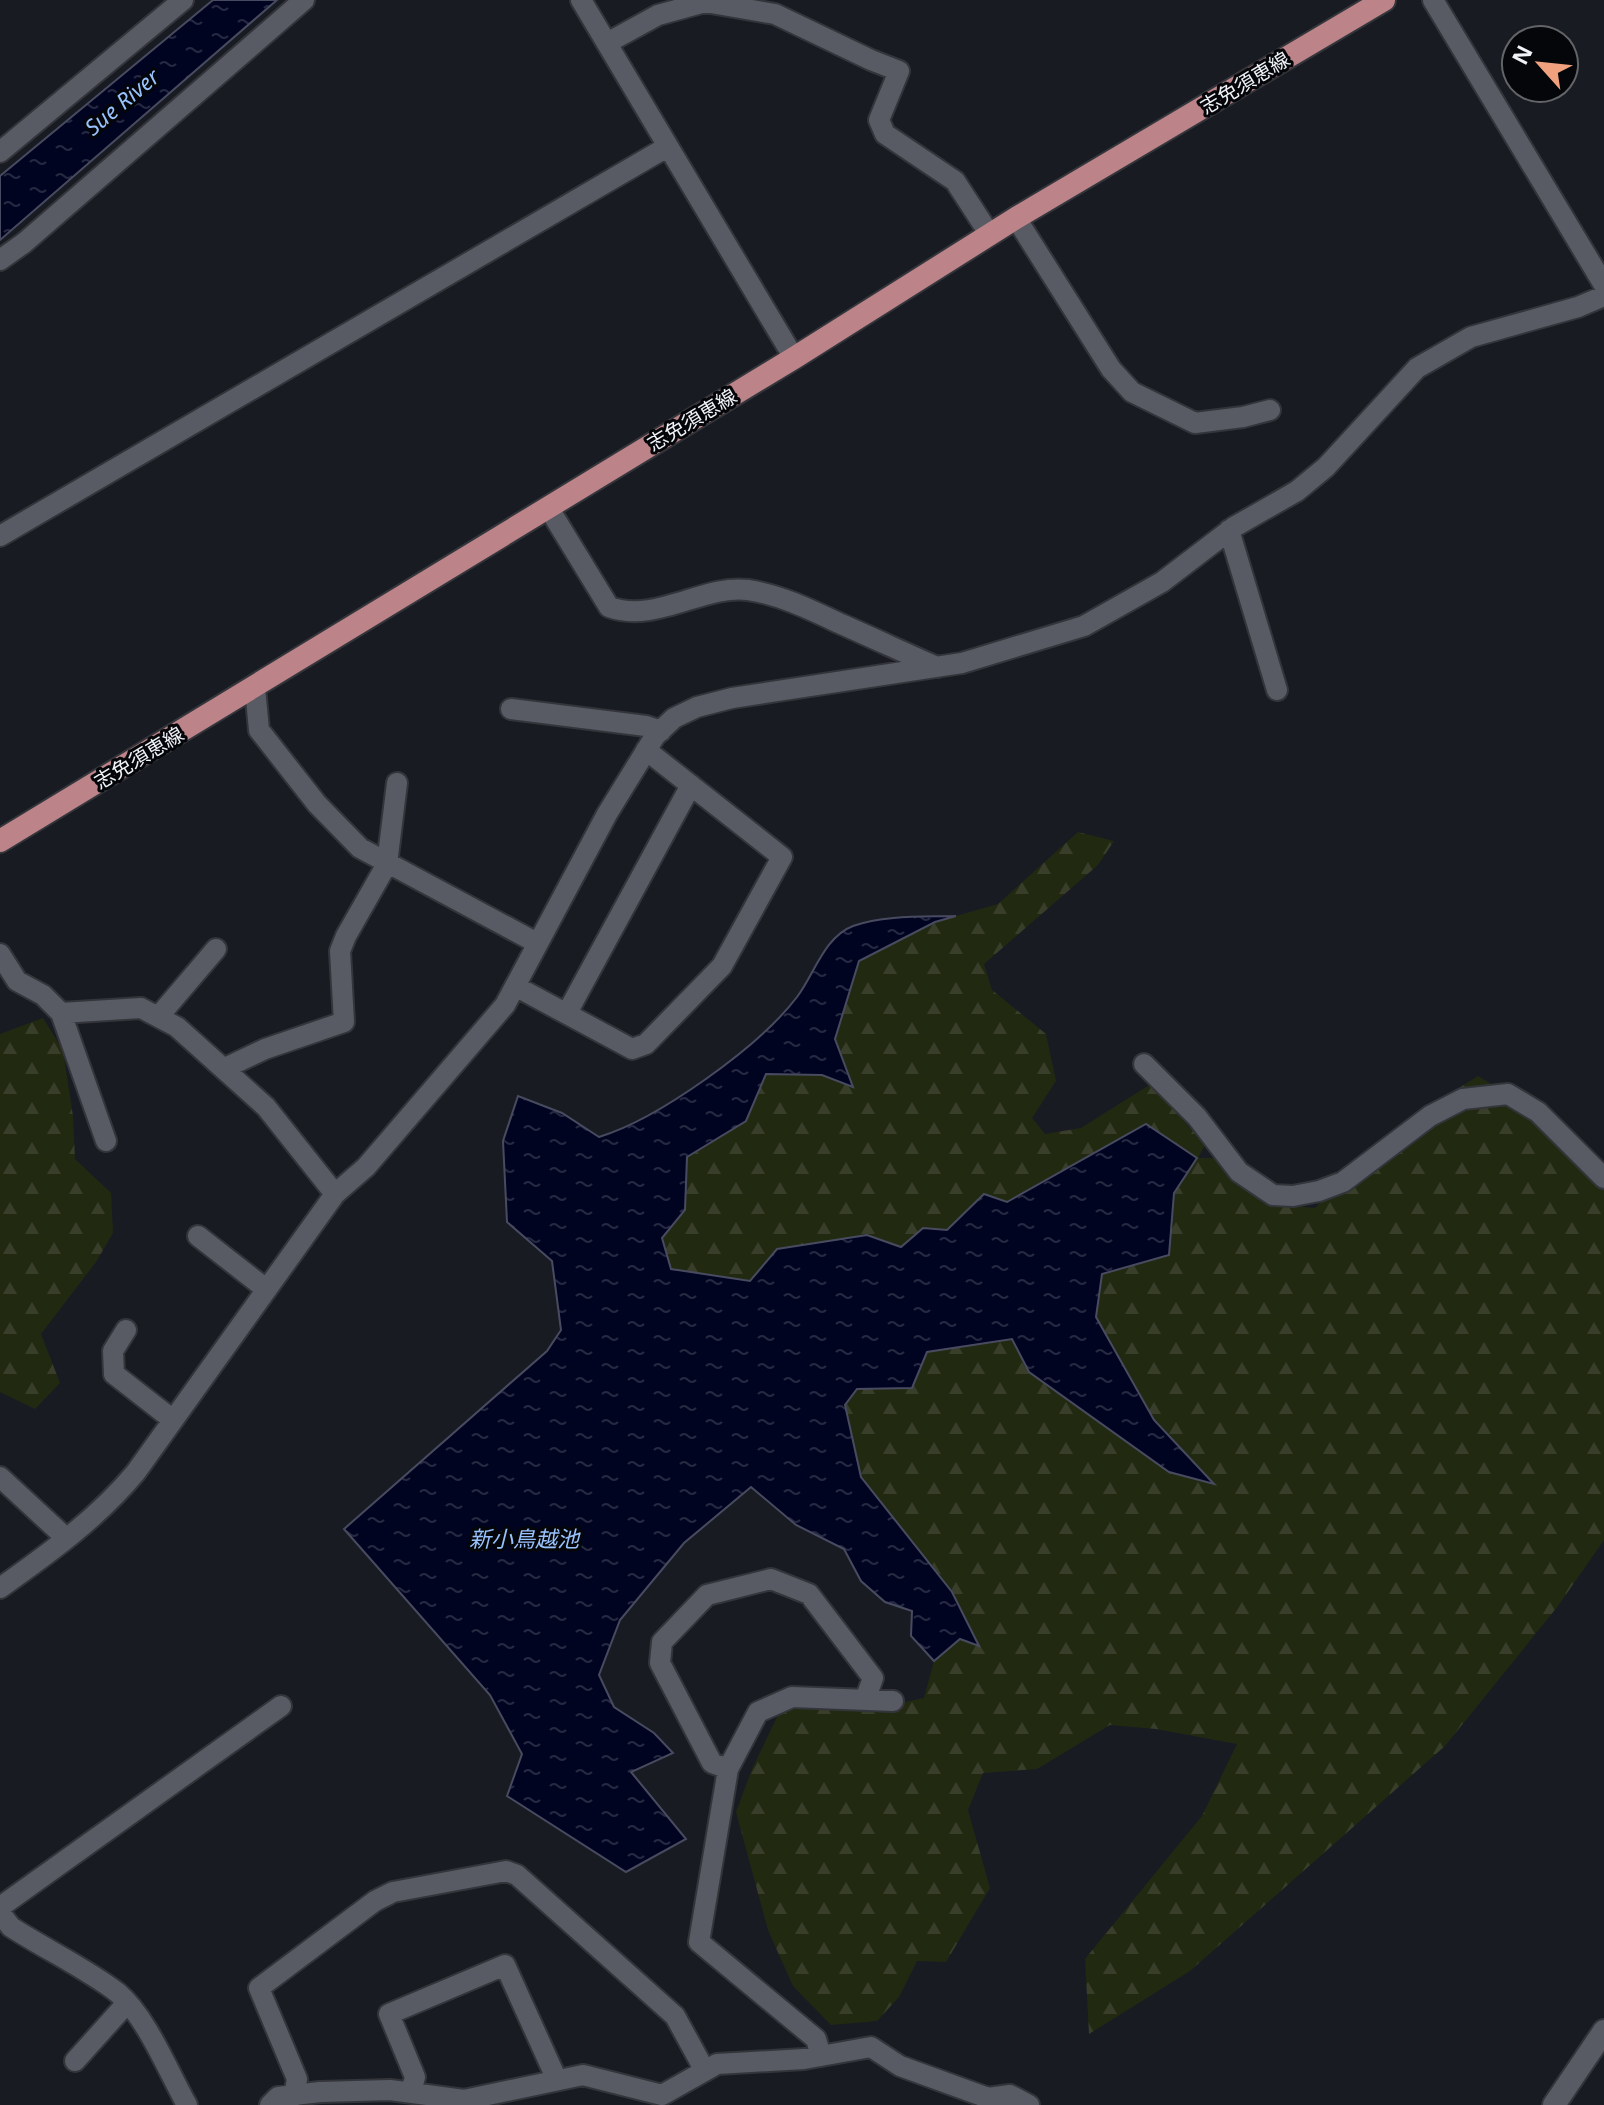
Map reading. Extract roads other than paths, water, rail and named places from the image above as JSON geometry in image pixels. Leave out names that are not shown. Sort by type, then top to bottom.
[{"type":"main road","name":"志免須恵線","points":[[0,841],[794,358],[1016,218],[1384,0]]},
{"type":"street","points":[[0,152],[183,0]]},
{"type":"street","points":[[0,260],[24,243],[304,0]]},
{"type":"street","points":[[581,0],[794,358]]},
{"type":"street","points":[[1433,0],[1604,285]]},
{"type":"street","points":[[607,43],[658,15],[705,2],[775,14],[899,71],[879,120],[885,134],[955,181],[990,235]]},
{"type":"street","points":[[0,536],[667,147]]},
{"type":"street","points":[[1016,218],[1111,369],[1132,392],[1195,423],[1270,410]]},
{"type":"street","points":[[0,1588],[116,1496],[335,1194],[366,1167],[505,1005],[607,814],[646,750],[674,718],[697,707],[732,698],[962,663],[1084,626],[1162,582],[1229,530],[1297,491],[1326,467],[1417,368],[1471,337],[1578,307],[1604,296]]},
{"type":"street","points":[[548,507],[609,607],[624,612],[664,607],[746,589],[792,602],[937,667]]},
{"type":"street","points":[[1229,530],[1277,690]]},
{"type":"street","points":[[255,688],[259,730],[317,804],[360,848],[537,943]]},
{"type":"street","points":[[511,709],[646,726],[661,731]]},
{"type":"street","points":[[515,986],[632,1049],[646,1044],[722,966],[755,911],[782,857],[646,750]]},
{"type":"street","points":[[225,1068],[265,1049],[344,1022],[340,951],[387,864],[397,783]]},
{"type":"street","points":[[567,1013],[691,785]]},
{"type":"street","points":[[159,1016],[216,949]]},
{"type":"street","points":[[0,954],[6,978],[43,995],[61,1013],[106,1141]]},
{"type":"street","points":[[61,1013],[141,1008],[177,1027],[266,1107],[335,1194]]},
{"type":"street","points":[[1144,1064],[1197,1117],[1239,1172],[1273,1195],[1293,1196],[1343,1182],[1430,1116],[1463,1099],[1508,1094],[1538,1112],[1604,1178]]},
{"type":"street","points":[[198,1236],[266,1289]]},
{"type":"street","points":[[126,1330],[113,1351],[114,1374],[173,1420]]},
{"type":"street","points":[[0,1477],[66,1538]]},
{"type":"street","points":[[728,1769],[712,1763],[660,1663],[662,1642],[707,1595],[771,1579],[809,1594],[873,1678],[865,1700]]},
{"type":"street","points":[[821,2056],[816,2039],[699,1942],[728,1769],[758,1712],[792,1697],[893,1701]]},
{"type":"street","points":[[0,1907],[281,1706]]},
{"type":"street","points":[[294,2096],[297,2079],[259,1988],[375,1901],[393,1892],[506,1871],[517,1875],[675,2016],[705,2071]]},
{"type":"street","points":[[0,1913],[11,1927],[119,1994],[167,2064],[187,2105]]},
{"type":"street","points":[[411,2092],[415,2077],[389,2014],[505,1965],[557,2080]]},
{"type":"street","points":[[75,2061],[127,2003]]},
{"type":"street","points":[[1554,2105],[1604,2031]]},
{"type":"street","points":[[270,2105],[278,2097],[390,2090],[464,2100],[583,2075],[662,2095],[717,2064],[821,2056],[871,2047],[900,2066],[986,2102],[1010,2095],[1029,2105]]},
{"type":"water","name":"Sue River","points":[[213,0],[277,0],[0,240],[0,176]]},
{"type":"water","name":"新小鳥越池","points":[[956,916],[935,922],[859,961],[835,1039],[853,1087],[822,1075],[766,1074],[746,1121],[687,1157],[685,1210],[662,1238],[671,1269],[750,1281],[777,1249],[867,1235],[901,1247],[923,1228],[947,1230],[984,1194],[1007,1202],[1146,1124],[1197,1158],[1174,1193],[1169,1255],[1102,1274],[1096,1317],[1154,1420],[1214,1484],[1169,1472],[1029,1372],[1012,1339],[927,1352],[912,1388],[857,1389],[845,1405],[861,1477],[952,1592],[979,1646],[960,1639],[934,1661],[911,1636],[912,1611],[885,1602],[861,1581],[844,1549],[796,1525],[751,1487],[684,1543],[620,1620],[599,1675],[614,1707],[654,1733],[673,1753],[631,1772],[686,1839],[626,1872],[507,1796],[522,1754],[490,1695],[344,1529],[547,1351],[561,1330],[552,1261],[507,1222],[503,1141],[518,1096],[562,1113],[599,1137],[623,1128],[678,1098],[758,1037],[797,997],[827,947],[843,931],[878,920]]}]
